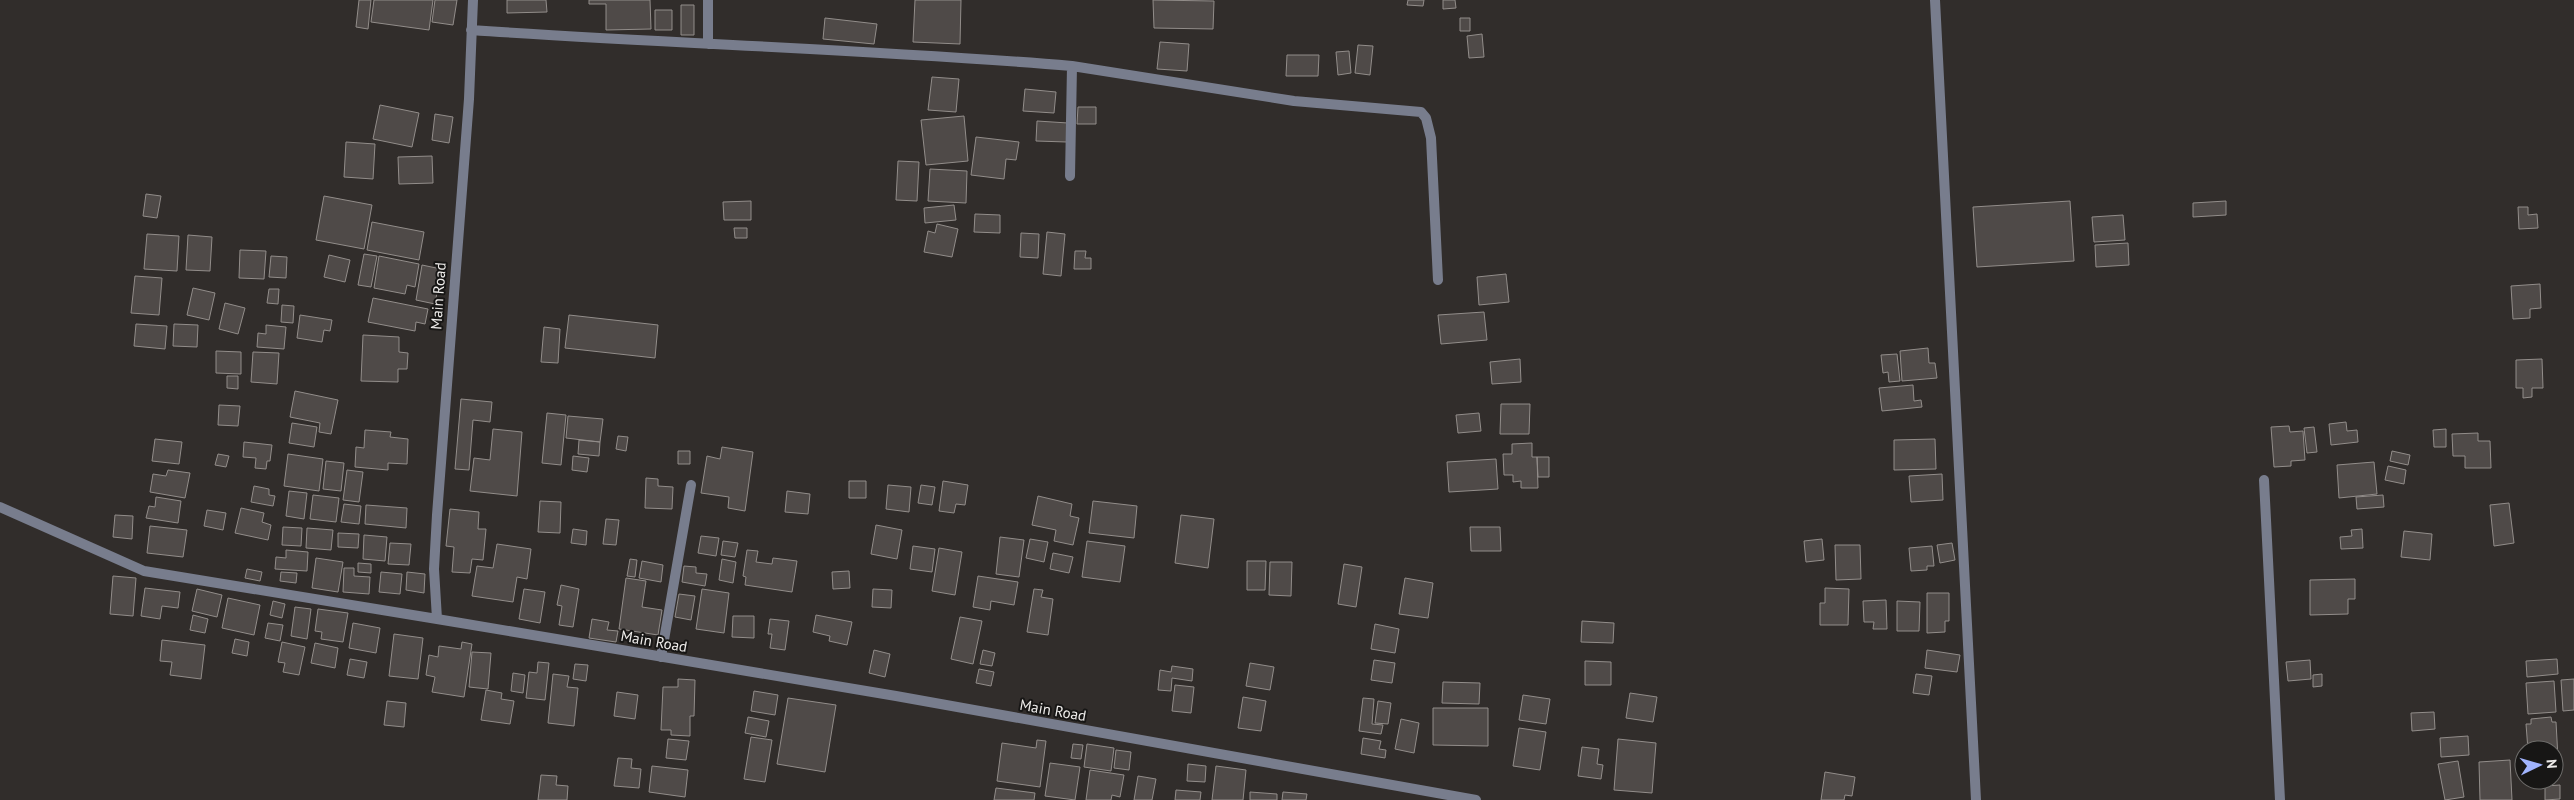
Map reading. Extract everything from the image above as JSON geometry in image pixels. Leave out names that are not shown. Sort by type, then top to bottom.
[{"type":"street","name":"Main Road","points":[[473,0],[468,98],[437,515],[434,569],[437,619],[1476,800]]},
{"type":"street","points":[[708,0],[708,44]]},
{"type":"street","points":[[1935,0],[1976,800]]},
{"type":"street","points":[[471,30],[887,53],[1072,66],[1294,100],[1421,112],[1426,118],[1430,138],[1438,280]]},
{"type":"street","points":[[1070,176],[1072,66]]},
{"type":"street","points":[[2264,480],[2280,800]]},
{"type":"street","points":[[661,657],[691,485]]},
{"type":"street","points":[[0,507],[144,570],[437,619]]},
{"type":"building","points":[[359,0],[371,0],[368,29],[356,27]]},
{"type":"building","points":[[374,0],[433,0],[429,30],[371,22]]},
{"type":"building","points":[[435,0],[457,0],[453,25],[432,22]]},
{"type":"building","points":[[507,0],[546,0],[547,12],[507,13]]},
{"type":"building","points":[[589,0],[650,0],[651,29],[606,30],[606,4],[589,4]]},
{"type":"building","points":[[915,0],[961,0],[960,44],[913,42]]},
{"type":"building","points":[[1153,0],[1214,1],[1213,29],[1154,28]]},
{"type":"building","points":[[1408,0],[1424,0],[1423,6],[1407,5]]},
{"type":"building","points":[[1443,0],[1455,0],[1456,8],[1443,9]]},
{"type":"building","points":[[681,5],[694,5],[694,35],[681,35]]},
{"type":"building","points":[[655,10],[672,10],[672,30],[655,30]]},
{"type":"building","points":[[825,18],[877,24],[874,44],[823,39]]},
{"type":"building","points":[[1460,18],[1470,18],[1470,31],[1460,31]]},
{"type":"building","points":[[1482,34],[1484,57],[1469,58],[1467,36]]},
{"type":"building","points":[[1160,42],[1189,44],[1187,71],[1157,69]]},
{"type":"building","points":[[1358,45],[1373,46],[1370,75],[1355,73]]},
{"type":"building","points":[[1349,51],[1351,73],[1338,75],[1336,52]]},
{"type":"building","points":[[1287,55],[1319,55],[1318,76],[1286,76]]},
{"type":"building","points":[[932,77],[959,79],[956,112],[928,110]]},
{"type":"building","points":[[1025,89],[1056,92],[1054,113],[1023,111]]},
{"type":"building","points":[[380,105],[419,113],[412,147],[373,139]]},
{"type":"building","points":[[1078,107],[1096,107],[1096,124],[1077,124]]},
{"type":"building","points":[[435,114],[453,117],[449,143],[432,140]]},
{"type":"building","points":[[964,116],[968,161],[926,165],[921,120]]},
{"type":"building","points":[[1037,121],[1068,123],[1067,142],[1036,141]]},
{"type":"building","points":[[976,137],[1019,142],[1016,160],[1006,159],[1004,179],[971,175]]},
{"type":"building","points":[[346,142],[375,144],[373,179],[344,177]]},
{"type":"building","points":[[432,156],[433,183],[399,184],[398,157]]},
{"type":"building","points":[[898,161],[919,162],[917,201],[896,200]]},
{"type":"building","points":[[930,169],[967,171],[966,203],[928,201]]},
{"type":"building","points":[[146,194],[161,196],[157,218],[143,216]]},
{"type":"building","points":[[324,196],[372,205],[364,249],[316,240]]},
{"type":"building","points":[[751,201],[751,220],[724,220],[723,202]]},
{"type":"building","points":[[2070,201],[2074,261],[1977,267],[1973,207]]},
{"type":"building","points":[[2226,201],[2226,215],[2193,217],[2193,203]]},
{"type":"building","points":[[954,205],[956,220],[925,223],[924,208]]},
{"type":"building","points":[[2518,207],[2528,207],[2528,215],[2537,214],[2538,228],[2519,229]]},
{"type":"building","points":[[975,214],[1000,215],[1000,233],[974,232]]},
{"type":"building","points":[[2123,215],[2125,240],[2094,242],[2092,217]]},
{"type":"building","points":[[372,222],[424,232],[419,260],[367,250]]},
{"type":"building","points":[[937,224],[958,229],[952,257],[924,252],[928,231],[935,233]]},
{"type":"building","points":[[734,228],[747,228],[747,238],[735,238]]},
{"type":"building","points":[[1047,232],[1065,234],[1061,276],[1043,274]]},
{"type":"building","points":[[1021,233],[1039,234],[1038,258],[1020,257]]},
{"type":"building","points":[[147,234],[179,236],[177,271],[144,269]]},
{"type":"building","points":[[188,235],[212,237],[210,271],[186,270]]},
{"type":"building","points":[[2128,243],[2129,265],[2096,267],[2095,245]]},
{"type":"building","points":[[240,250],[266,251],[264,279],[239,278]]},
{"type":"building","points":[[1075,251],[1086,251],[1085,258],[1091,258],[1091,269],[1074,269]]},
{"type":"building","points":[[364,254],[377,256],[371,287],[358,285]]},
{"type":"building","points":[[329,255],[350,260],[345,282],[324,277]]},
{"type":"building","points":[[271,256],[287,257],[286,278],[269,277]]},
{"type":"building","points":[[379,256],[419,264],[415,287],[407,285],[405,294],[374,288]]},
{"type":"building","points":[[422,265],[441,269],[435,304],[416,300]]},
{"type":"building","points":[[1506,274],[1509,302],[1479,305],[1477,277]]},
{"type":"building","points":[[135,276],[162,278],[159,315],[131,313]]},
{"type":"building","points":[[2540,284],[2541,308],[2530,309],[2530,318],[2513,319],[2511,286]]},
{"type":"building","points":[[193,288],[215,293],[209,320],[187,315]]},
{"type":"building","points":[[269,289],[279,289],[278,304],[267,303]]},
{"type":"building","points":[[373,298],[428,309],[425,324],[416,322],[415,331],[368,322]]},
{"type":"building","points":[[225,303],[245,308],[238,334],[219,329]]},
{"type":"building","points":[[282,305],[294,306],[293,323],[281,322]]},
{"type":"building","points":[[1484,312],[1487,340],[1441,344],[1438,315]]},
{"type":"building","points":[[300,315],[332,320],[330,331],[324,330],[322,342],[297,338]]},
{"type":"building","points":[[569,315],[658,325],[655,358],[565,348]]},
{"type":"building","points":[[136,324],[167,326],[165,349],[134,346]]},
{"type":"building","points":[[174,324],[198,325],[197,347],[173,346]]},
{"type":"building","points":[[266,325],[286,327],[284,349],[257,347],[258,333],[266,334]]},
{"type":"building","points":[[544,327],[560,329],[558,363],[541,362]]},
{"type":"building","points":[[363,335],[399,337],[399,352],[408,353],[407,369],[398,369],[398,382],[361,381]]},
{"type":"building","points":[[1928,348],[1929,363],[1935,363],[1937,378],[1902,381],[1900,351]]},
{"type":"building","points":[[216,351],[241,352],[241,374],[216,373]]},
{"type":"building","points":[[253,352],[279,353],[277,384],[251,382]]},
{"type":"building","points":[[1897,354],[1900,381],[1889,382],[1888,372],[1883,373],[1881,355]]},
{"type":"building","points":[[1520,359],[1521,382],[1492,384],[1490,362]]},
{"type":"building","points":[[2542,359],[2543,388],[2532,388],[2532,397],[2523,398],[2523,388],[2516,388],[2516,360]]},
{"type":"building","points":[[227,376],[238,376],[238,389],[227,388]]},
{"type":"building","points":[[1913,385],[1914,401],[1921,400],[1922,407],[1882,411],[1879,388]]},
{"type":"building","points":[[295,391],[338,400],[331,434],[319,432],[320,423],[290,417]]},
{"type":"building","points":[[461,399],[492,402],[490,422],[473,420],[469,470],[455,469]]},
{"type":"building","points":[[1501,404],[1530,404],[1529,434],[1500,434]]},
{"type":"building","points":[[219,405],[240,406],[238,426],[218,425]]},
{"type":"building","points":[[547,413],[566,415],[561,465],[542,463]]},
{"type":"building","points":[[1479,413],[1481,431],[1458,433],[1456,415]]},
{"type":"building","points":[[568,416],[603,419],[600,442],[566,438]]},
{"type":"building","points":[[2346,422],[2347,431],[2357,430],[2358,442],[2331,445],[2329,424]]},
{"type":"building","points":[[292,423],[317,427],[314,447],[289,443]]},
{"type":"building","points":[[2289,426],[2290,432],[2303,431],[2305,460],[2291,461],[2291,466],[2274,467],[2271,427]]},
{"type":"building","points":[[2314,427],[2317,452],[2307,453],[2304,428]]},
{"type":"building","points":[[493,429],[522,432],[517,496],[470,491],[474,458],[490,460]]},
{"type":"building","points":[[2446,429],[2446,447],[2434,447],[2433,430]]},
{"type":"building","points":[[365,430],[391,432],[390,437],[408,439],[407,464],[388,463],[388,470],[355,467],[356,447],[364,448]]},
{"type":"building","points":[[2478,433],[2478,441],[2490,441],[2491,468],[2465,468],[2465,456],[2453,456],[2452,434]]},
{"type":"building","points":[[618,436],[628,437],[626,451],[616,449]]},
{"type":"building","points":[[155,439],[182,442],[179,464],[152,461]]},
{"type":"building","points":[[1935,439],[1936,469],[1894,470],[1894,440]]},
{"type":"building","points":[[579,440],[600,442],[599,456],[578,454]]},
{"type":"building","points":[[244,442],[272,445],[270,461],[267,461],[266,469],[255,468],[256,458],[243,457]]},
{"type":"building","points":[[1532,443],[1532,457],[1537,457],[1538,488],[1521,488],[1521,481],[1513,482],[1513,475],[1504,475],[1503,454],[1512,454],[1512,444]]},
{"type":"building","points":[[722,447],[753,452],[745,511],[728,508],[729,497],[701,493],[707,456],[720,459]]},
{"type":"building","points":[[678,451],[690,451],[690,464],[678,464]]},
{"type":"building","points":[[2392,451],[2410,455],[2408,465],[2390,461]]},
{"type":"building","points":[[218,454],[229,456],[226,467],[215,465]]},
{"type":"building","points":[[288,454],[323,459],[319,491],[284,486]]},
{"type":"building","points":[[573,456],[589,458],[587,472],[572,470]]},
{"type":"building","points":[[1537,457],[1549,457],[1549,477],[1538,477]]},
{"type":"building","points":[[1496,459],[1498,489],[1449,492],[1447,462]]},
{"type":"building","points":[[326,461],[344,463],[341,491],[323,489]]},
{"type":"building","points":[[2374,462],[2377,494],[2339,498],[2337,465]]},
{"type":"building","points":[[2388,466],[2406,470],[2404,484],[2385,480]]},
{"type":"building","points":[[168,470],[190,473],[185,498],[150,492],[153,474],[166,476]]},
{"type":"building","points":[[347,470],[363,472],[359,502],[343,500]]},
{"type":"building","points":[[1942,474],[1943,500],[1911,502],[1909,476]]},
{"type":"building","points":[[646,478],[658,479],[658,486],[673,487],[672,509],[645,508]]},
{"type":"building","points":[[849,481],[866,481],[866,498],[849,498]]},
{"type":"building","points":[[943,481],[968,485],[965,505],[956,504],[954,513],[939,511]]},
{"type":"building","points":[[888,485],[911,487],[909,512],[886,509]]},
{"type":"building","points":[[921,485],[935,487],[932,505],[918,503]]},
{"type":"building","points":[[254,486],[269,489],[269,495],[275,496],[273,506],[251,502]]},
{"type":"building","points":[[289,491],[307,493],[304,519],[286,516]]},
{"type":"building","points":[[787,491],[810,494],[808,514],[785,512]]},
{"type":"building","points":[[313,495],[339,498],[336,522],[310,519]]},
{"type":"building","points":[[2383,495],[2384,507],[2357,509],[2356,497]]},
{"type":"building","points":[[1038,496],[1072,504],[1070,516],[1079,518],[1073,545],[1054,541],[1056,530],[1032,525]]},
{"type":"building","points":[[156,497],[181,501],[178,523],[146,518],[149,506],[155,507]]},
{"type":"building","points":[[540,501],[561,502],[560,533],[538,532]]},
{"type":"building","points":[[1093,501],[1137,506],[1134,538],[1089,533]]},
{"type":"building","points":[[2509,503],[2514,543],[2494,546],[2490,505]]},
{"type":"building","points":[[344,504],[361,506],[359,524],[341,522]]},
{"type":"building","points":[[366,505],[407,508],[406,528],[365,524]]},
{"type":"building","points":[[241,508],[264,513],[262,522],[271,525],[268,540],[235,533]]},
{"type":"building","points":[[450,509],[479,512],[478,529],[486,529],[483,560],[472,559],[470,573],[452,572],[454,547],[446,546]]},
{"type":"building","points":[[207,510],[226,513],[223,530],[204,526]]},
{"type":"building","points":[[115,515],[133,516],[132,539],[113,537]]},
{"type":"building","points":[[1181,515],[1214,519],[1208,568],[1175,563]]},
{"type":"building","points":[[606,519],[619,520],[616,545],[603,544]]},
{"type":"building","points":[[876,525],[902,530],[897,559],[871,554]]},
{"type":"building","points":[[150,526],[187,530],[183,557],[147,553]]},
{"type":"building","points":[[283,527],[302,528],[301,546],[282,545]]},
{"type":"building","points":[[1470,527],[1500,527],[1501,551],[1471,551]]},
{"type":"building","points":[[307,528],[333,530],[331,550],[306,548]]},
{"type":"building","points":[[573,529],[587,531],[586,545],[571,543]]},
{"type":"building","points":[[2362,529],[2363,548],[2341,549],[2340,537],[2352,536],[2351,530]]},
{"type":"building","points":[[2404,531],[2432,534],[2430,560],[2401,557]]},
{"type":"building","points":[[338,533],[359,534],[358,548],[338,547]]},
{"type":"building","points":[[364,535],[387,537],[385,561],[363,559]]},
{"type":"building","points":[[701,536],[719,538],[716,556],[698,553]]},
{"type":"building","points":[[1000,537],[1024,540],[1019,577],[996,574]]},
{"type":"building","points":[[1030,539],[1048,542],[1044,562],[1026,558]]},
{"type":"building","points":[[1822,539],[1824,560],[1806,562],[1804,541]]},
{"type":"building","points":[[723,541],[738,543],[735,557],[721,555]]},
{"type":"building","points":[[1087,541],[1125,546],[1120,582],[1082,577]]},
{"type":"building","points":[[390,543],[411,544],[409,565],[388,564]]},
{"type":"building","points":[[1952,543],[1955,560],[1940,563],[1937,545]]},
{"type":"building","points":[[497,544],[531,549],[527,579],[517,577],[513,602],[472,596],[477,566],[493,568]]},
{"type":"building","points":[[1835,545],[1860,545],[1861,579],[1836,580]]},
{"type":"building","points":[[913,546],[935,549],[932,572],[910,569]]},
{"type":"building","points":[[1932,546],[1934,566],[1927,566],[1927,570],[1911,571],[1909,548]]},
{"type":"building","points":[[939,548],[962,552],[955,595],[932,591]]},
{"type":"building","points":[[286,550],[308,552],[307,571],[275,569],[276,557],[286,558]]},
{"type":"building","points":[[747,550],[758,551],[756,562],[772,564],[773,558],[797,561],[792,592],[745,585],[746,577],[743,576]]},
{"type":"building","points":[[1053,553],[1073,557],[1069,573],[1050,569]]},
{"type":"building","points":[[316,558],[343,562],[338,592],[312,588]]},
{"type":"building","points":[[630,559],[637,560],[635,577],[627,576]]},
{"type":"building","points":[[722,559],[736,562],[733,583],[719,580]]},
{"type":"building","points":[[642,561],[663,565],[661,582],[639,578]]},
{"type":"building","points":[[1247,561],[1266,561],[1265,590],[1247,590]]},
{"type":"building","points":[[1270,562],[1292,562],[1291,596],[1269,595]]},
{"type":"building","points":[[358,563],[371,564],[371,573],[358,572]]},
{"type":"building","points":[[1344,564],[1362,567],[1356,607],[1338,604]]},
{"type":"building","points":[[684,566],[696,567],[696,573],[707,574],[705,586],[682,582]]},
{"type":"building","points":[[344,568],[354,568],[354,576],[370,577],[369,594],[343,592]]},
{"type":"building","points":[[247,569],[262,572],[260,581],[245,578]]},
{"type":"building","points":[[849,571],[850,588],[833,589],[832,572]]},
{"type":"building","points":[[281,572],[297,573],[296,583],[280,581]]},
{"type":"building","points":[[381,572],[402,574],[400,594],[379,592]]},
{"type":"building","points":[[407,572],[425,574],[424,593],[406,590]]},
{"type":"building","points":[[113,576],[136,578],[133,616],[110,614]]},
{"type":"building","points":[[978,576],[1018,582],[1014,605],[991,601],[990,610],[973,607]]},
{"type":"building","points":[[626,578],[646,581],[642,607],[662,610],[658,635],[619,629]]},
{"type":"building","points":[[1405,578],[1433,583],[1428,618],[1399,614]]},
{"type":"building","points":[[2355,579],[2355,599],[2348,599],[2348,614],[2310,615],[2310,580]]},
{"type":"building","points":[[561,585],[579,589],[573,627],[559,625],[562,606],[557,605]]},
{"type":"building","points":[[145,588],[180,592],[178,608],[162,606],[160,619],[141,616]]},
{"type":"building","points":[[1825,588],[1849,589],[1848,625],[1820,625],[1820,603],[1825,603]]},
{"type":"building","points":[[197,589],[222,595],[217,617],[192,611]]},
{"type":"building","points":[[524,589],[545,592],[540,623],[519,619]]},
{"type":"building","points":[[702,589],[729,593],[724,633],[696,629]]},
{"type":"building","points":[[873,589],[892,590],[891,608],[872,607]]},
{"type":"building","points":[[1034,589],[1043,590],[1041,597],[1053,599],[1048,635],[1027,632]]},
{"type":"building","points":[[1927,593],[1949,593],[1949,621],[1945,621],[1945,632],[1927,633]]},
{"type":"building","points":[[679,594],[695,596],[691,620],[675,617]]},
{"type":"building","points":[[228,598],[260,605],[254,635],[222,628]]},
{"type":"building","points":[[1886,600],[1887,629],[1873,629],[1874,622],[1864,622],[1863,601]]},
{"type":"building","points":[[273,601],[285,604],[282,618],[270,615]]},
{"type":"building","points":[[1897,601],[1920,602],[1919,631],[1897,631]]},
{"type":"building","points":[[295,607],[311,609],[307,639],[291,636]]},
{"type":"building","points":[[318,609],[348,613],[343,642],[321,639],[322,632],[315,631]]},
{"type":"building","points":[[193,615],[208,619],[205,633],[190,630]]},
{"type":"building","points":[[816,615],[852,622],[847,645],[829,641],[830,636],[813,632]]},
{"type":"building","points":[[733,616],[754,616],[754,638],[732,637]]},
{"type":"building","points":[[960,617],[982,621],[973,664],[951,659]]},
{"type":"building","points":[[592,619],[609,622],[607,630],[618,631],[616,642],[589,638]]},
{"type":"building","points":[[770,619],[789,621],[785,650],[770,648],[772,634],[768,634]]},
{"type":"building","points":[[1582,621],[1614,623],[1613,643],[1581,642]]},
{"type":"building","points":[[268,623],[283,625],[280,641],[265,638]]},
{"type":"building","points":[[353,623],[380,628],[376,653],[349,648]]},
{"type":"building","points":[[1375,624],[1399,629],[1395,653],[1371,649]]},
{"type":"building","points":[[394,634],[423,638],[418,679],[389,676]]},
{"type":"building","points":[[235,639],[249,642],[247,656],[232,653]]},
{"type":"building","points":[[162,640],[205,645],[201,679],[170,675],[172,662],[160,661]]},
{"type":"building","points":[[282,642],[305,647],[299,675],[283,672],[285,663],[278,662]]},
{"type":"building","points":[[462,642],[472,644],[464,697],[432,692],[435,677],[426,675],[429,655],[438,657],[439,646],[461,649]]},
{"type":"building","points":[[315,643],[338,648],[335,668],[311,663]]},
{"type":"building","points":[[874,650],[890,654],[885,677],[869,673]]},
{"type":"building","points":[[983,650],[995,653],[992,666],[980,664]]},
{"type":"building","points":[[1927,650],[1960,655],[1957,672],[1925,668]]},
{"type":"building","points":[[472,652],[491,653],[488,689],[469,687]]},
{"type":"building","points":[[350,659],[367,662],[364,678],[347,675]]},
{"type":"building","points":[[2557,659],[2558,674],[2527,677],[2526,661]]},
{"type":"building","points":[[1374,660],[1395,663],[1392,683],[1371,680]]},
{"type":"building","points":[[2310,660],[2311,679],[2288,681],[2286,662]]},
{"type":"building","points":[[1585,661],[1611,662],[1611,685],[1585,685]]},
{"type":"building","points":[[538,662],[549,663],[545,700],[526,698],[529,672],[537,673]]},
{"type":"building","points":[[1250,663],[1274,667],[1270,690],[1246,686]]},
{"type":"building","points":[[575,664],[588,665],[586,681],[573,679]]},
{"type":"building","points":[[1172,666],[1193,669],[1192,681],[1172,678],[1171,691],[1158,690],[1160,670],[1171,672]]},
{"type":"building","points":[[979,669],[994,672],[991,686],[976,683]]},
{"type":"building","points":[[513,673],[525,675],[523,693],[511,691]]},
{"type":"building","points":[[553,674],[569,676],[567,687],[578,688],[574,726],[548,723]]},
{"type":"building","points":[[1916,674],[1932,676],[1929,695],[1913,693]]},
{"type":"building","points":[[2322,674],[2322,686],[2313,687],[2313,675]]},
{"type":"building","points":[[678,679],[695,680],[694,716],[690,716],[690,736],[671,735],[671,730],[661,730],[663,687],[678,687]]},
{"type":"building","points":[[2574,679],[2574,710],[2563,711],[2561,680]]},
{"type":"building","points":[[2554,681],[2556,712],[2528,714],[2526,683]]},
{"type":"building","points":[[1443,682],[1480,683],[1479,704],[1442,703]]},
{"type":"building","points":[[1175,685],[1194,687],[1191,713],[1172,711]]},
{"type":"building","points":[[486,690],[502,693],[501,699],[514,701],[510,724],[481,720]]},
{"type":"building","points":[[754,691],[778,695],[775,715],[751,711]]},
{"type":"building","points":[[617,692],[638,695],[635,719],[614,716]]},
{"type":"building","points":[[1630,693],[1657,697],[1653,722],[1626,718]]},
{"type":"building","points":[[1523,695],[1550,699],[1546,724],[1519,720]]},
{"type":"building","points":[[1243,697],[1266,701],[1261,731],[1238,728]]},
{"type":"building","points":[[788,698],[836,705],[825,772],[777,764]]},
{"type":"building","points":[[1363,698],[1374,699],[1372,724],[1383,725],[1381,734],[1359,731]]},
{"type":"building","points":[[387,701],[406,703],[404,727],[384,725]]},
{"type":"building","points":[[1378,701],[1391,703],[1388,724],[1375,723]]},
{"type":"building","points":[[1433,708],[1488,708],[1488,746],[1433,745]]},
{"type":"building","points":[[2434,712],[2435,729],[2412,731],[2411,713]]},
{"type":"building","points":[[748,717],[769,721],[766,737],[745,733]]},
{"type":"building","points":[[2551,717],[2552,722],[2556,722],[2557,740],[2527,740],[2526,724],[2531,724],[2531,719]]},
{"type":"building","points":[[1401,719],[1419,723],[1414,753],[1395,749]]},
{"type":"building","points":[[1519,728],[1546,732],[1540,770],[1513,766]]},
{"type":"building","points":[[2468,736],[2469,755],[2441,757],[2440,738]]},
{"type":"building","points":[[751,737],[772,740],[765,782],[744,779]]},
{"type":"building","points":[[1363,738],[1381,741],[1379,749],[1386,750],[1385,758],[1361,754]]},
{"type":"building","points":[[668,739],[689,741],[686,760],[666,758]]},
{"type":"building","points":[[1618,739],[1656,743],[1652,793],[1614,790]]},
{"type":"building","points":[[1037,740],[1046,741],[1040,787],[997,781],[1002,743],[1036,748]]},
{"type":"building","points":[[1073,744],[1083,745],[1081,759],[1071,758]]},
{"type":"building","points":[[1087,744],[1114,748],[1111,771],[1084,767]]},
{"type":"building","points":[[1582,747],[1599,749],[1597,764],[1603,765],[1601,779],[1578,776]]},
{"type":"building","points":[[1116,750],[1131,752],[1129,770],[1114,768]]},
{"type":"building","points":[[618,758],[632,759],[631,768],[641,769],[639,788],[614,786]]},
{"type":"building","points":[[2510,760],[2512,800],[2480,800],[2479,762]]},
{"type":"building","points":[[2458,761],[2464,797],[2445,800],[2438,764]]},
{"type":"building","points":[[1050,763],[1080,767],[1075,800],[1045,796]]},
{"type":"building","points":[[1188,764],[1206,766],[1205,782],[1187,781]]},
{"type":"building","points":[[652,766],[688,770],[685,797],[649,792]]},
{"type":"building","points":[[1216,766],[1246,770],[1243,800],[1212,800]]},
{"type":"building","points":[[1090,770],[1124,775],[1120,797],[1112,795],[1111,800],[1086,800]]},
{"type":"building","points":[[1825,772],[1855,777],[1852,796],[1845,795],[1844,800],[1821,800]]},
{"type":"building","points":[[541,775],[557,776],[556,785],[568,786],[567,800],[538,800]]},
{"type":"building","points":[[1138,776],[1156,779],[1152,800],[1134,800]]},
{"type":"building","points":[[996,788],[1035,793],[1034,800],[994,800]]},
{"type":"building","points":[[1176,790],[1201,792],[1200,800],[1175,800]]},
{"type":"building","points":[[2545,790],[2560,790],[2560,799],[2545,800]]},
{"type":"building","points":[[1250,792],[1277,794],[1277,800],[1250,800]]},
{"type":"building","points":[[1283,792],[1307,794],[1306,800],[1282,800]]}]
